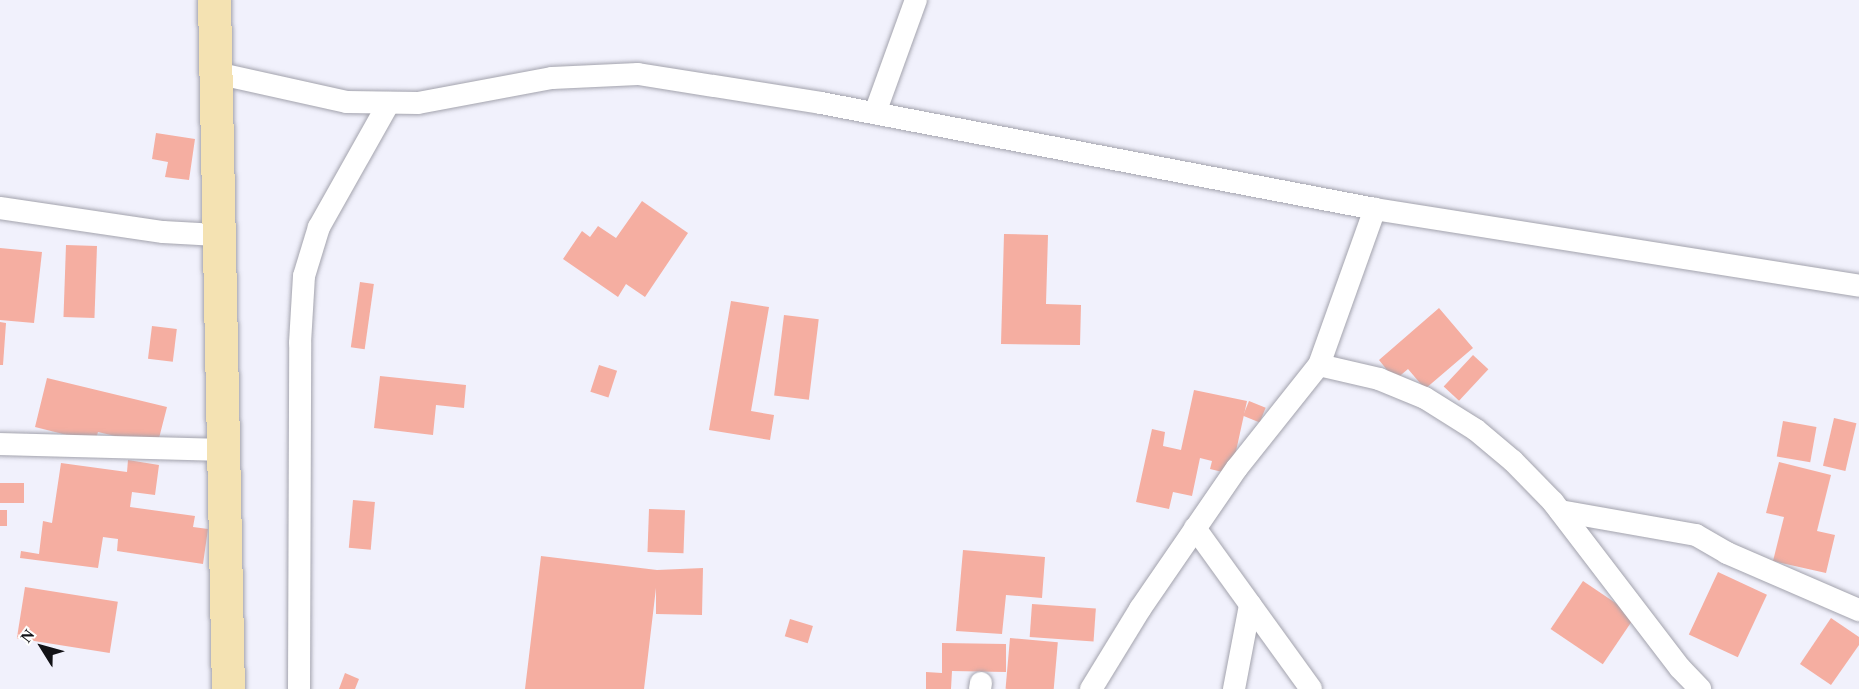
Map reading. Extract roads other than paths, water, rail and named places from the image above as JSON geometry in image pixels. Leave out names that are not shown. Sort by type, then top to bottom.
[{"type":"main road","points":[[214,0],[228,689]]},
{"type":"street","points":[[875,113],[916,0]]},
{"type":"street","points":[[216,73],[347,102],[418,104],[552,78],[638,74],[875,113],[1375,209],[1859,286]]},
{"type":"street","points":[[299,689],[300,355],[304,276],[319,227],[389,103]]},
{"type":"street","points":[[0,208],[163,232],[217,235]]},
{"type":"street","points":[[1091,689],[1195,528],[1237,468],[1319,365],[1375,209]]},
{"type":"street","points":[[1319,365],[1379,379],[1425,399],[1476,430],[1513,461],[1560,511],[1680,668],[1700,689]]},
{"type":"street","points":[[0,444],[224,450]]},
{"type":"street","points":[[1560,511],[1696,535],[1727,553],[1859,610]]},
{"type":"street","points":[[1195,528],[1311,689]]},
{"type":"street","points":[[1234,689],[1250,605]]}]
